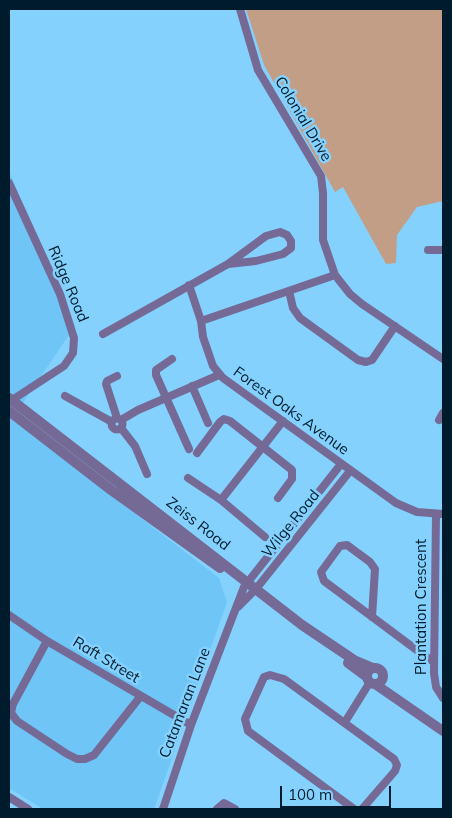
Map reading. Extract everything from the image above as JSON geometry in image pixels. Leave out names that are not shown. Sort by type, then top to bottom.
[{"type":"street","name":"Colonial Drive","points":[[240,9],[258,70],[321,176],[324,251],[335,275],[350,294],[443,359]]},
{"type":"street","name":"Ridge Road","points":[[9,183],[60,294],[74,338],[73,353],[64,366],[10,400]]},
{"type":"street","points":[[103,334],[228,264],[272,233],[283,232],[291,241],[290,248],[283,254],[256,261],[228,264]]},
{"type":"street","points":[[428,250],[443,250]]},
{"type":"street","points":[[201,321],[335,275]]},
{"type":"street","name":"Forest Oaks Avenue","points":[[189,285],[201,321],[206,346],[219,375],[350,471],[403,507],[417,512],[439,514]]},
{"type":"street","points":[[289,291],[293,308],[300,318],[358,360],[366,362],[372,360],[395,326]]},
{"type":"street","points":[[172,359],[156,370],[189,449]]},
{"type":"street","points":[[118,422],[166,397],[219,375]]},
{"type":"street","points":[[117,376],[107,381],[106,384],[118,422],[135,446],[148,474]]},
{"type":"street","points":[[192,386],[208,423]]},
{"type":"street","points":[[65,396],[118,422]]},
{"type":"street","name":"Zeiss Road","points":[[10,400],[250,588]]},
{"type":"street","name":"Zeiss Road","points":[[9,411],[111,490],[250,588],[443,730]]},
{"type":"street","points":[[197,453],[220,422],[224,419],[230,421],[294,473],[292,479],[278,498]]},
{"type":"street","points":[[221,500],[283,421]]},
{"type":"street","name":"Wilge Road","points":[[250,588],[307,506],[341,464]]},
{"type":"street","name":"Wilge Road","points":[[250,588],[318,514],[350,471]]},
{"type":"street","points":[[188,478],[221,500],[265,537]]},
{"type":"street","points":[[307,506],[318,514]]},
{"type":"street","name":"Plantation Crescent","points":[[439,514],[434,662],[436,687],[443,698]]},
{"type":"street","points":[[372,617],[374,568],[370,562],[347,545],[340,546],[321,572],[322,578],[372,617],[434,662]]},
{"type":"street","name":"Catamaran Lane","points":[[163,809],[191,725],[236,608],[250,588]]},
{"type":"street","name":"Raft Street","points":[[9,615],[47,641],[140,697],[191,725]]},
{"type":"street","points":[[47,641],[13,704],[11,713],[17,721],[67,754],[77,759],[85,759],[94,755],[140,697]]},
{"type":"street","points":[[354,809],[251,734],[245,723],[262,679],[270,675],[284,679],[392,756],[397,765],[368,806],[362,809]]},
{"type":"street","points":[[345,722],[374,678]]},
{"type":"street","points":[[9,797],[28,809]]},
{"type":"street","points":[[217,809],[224,803],[235,809]]},
{"type":"shaded area","points":[[246,9],[443,9],[443,201],[417,207],[397,235],[396,263],[386,264],[343,187],[335,192],[264,65]]},
{"type":"shaded area","points":[[9,171],[75,326],[12,419],[219,578],[227,602],[154,809],[43,809],[9,788]]}]
